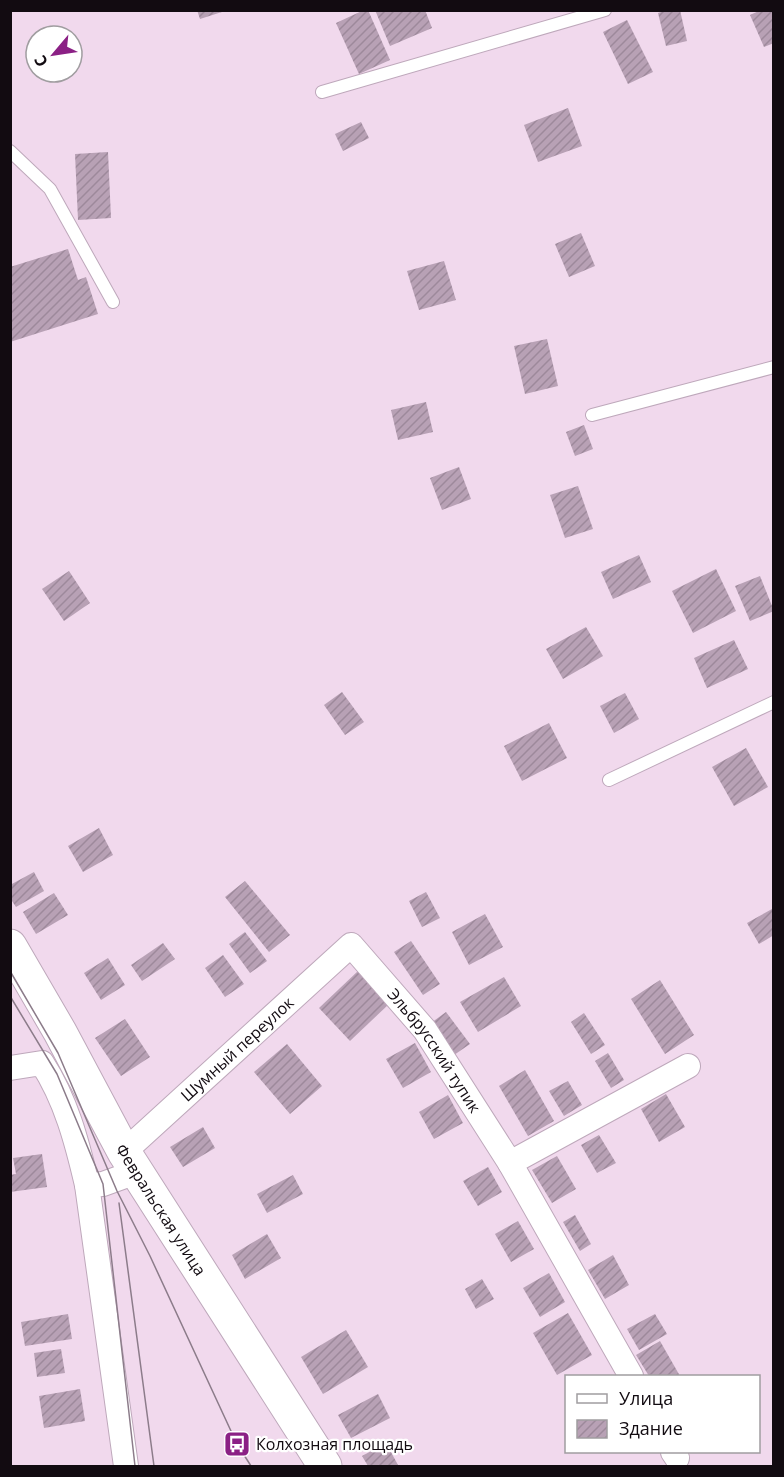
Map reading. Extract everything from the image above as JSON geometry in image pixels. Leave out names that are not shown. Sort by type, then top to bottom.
[{"type":"street","name":"Шумный переулок","points":[[130,1162],[351,945]]},
{"type":"street","name":"Эльбрусский тупик","points":[[351,945],[425,1030],[510,1163],[630,1375]]},
{"type":"street","name":"Февральская улица","points":[[10,946],[60,1032],[130,1162],[325,1467]]},
{"type":"street","points":[[10,1068],[42,1063],[55,1083],[73,1132],[87,1185],[126,1467]]},
{"type":"street","points":[[510,1163],[688,1066]]},
{"type":"street","points":[[87,1185],[103,1184],[130,1162]]},
{"type":"lane","points":[[322,92],[605,10]]},
{"type":"lane","points":[[10,151],[50,189],[113,302]]},
{"type":"lane","points":[[592,415],[774,367]]},
{"type":"lane","points":[[609,780],[774,702]]},
{"type":"building","points":[[197,10],[225,10],[225,11],[200,19]]},
{"type":"building","points":[[368,10],[390,60],[359,74],[336,23]]},
{"type":"building","points":[[375,10],[425,10],[432,28],[390,46]]},
{"type":"building","points":[[680,10],[687,41],[666,46],[658,13]]},
{"type":"building","points":[[761,10],[774,10],[774,43],[764,47],[750,15]]},
{"type":"building","points":[[627,20],[653,72],[628,84],[603,32]]},
{"type":"building","points":[[568,108],[582,146],[538,162],[524,125]]},
{"type":"building","points":[[361,122],[369,138],[343,151],[335,134]]},
{"type":"building","points":[[108,152],[111,218],[78,220],[75,154]]},
{"type":"building","points":[[581,233],[595,266],[569,277],[555,244]]},
{"type":"building","points":[[68,249],[78,280],[86,277],[98,314],[10,342],[10,267]]},
{"type":"building","points":[[444,261],[456,300],[419,310],[407,271]]},
{"type":"building","points":[[547,339],[558,386],[525,394],[514,346]]},
{"type":"building","points":[[426,402],[433,432],[398,440],[391,410]]},
{"type":"building","points":[[584,425],[593,449],[575,456],[566,432]]},
{"type":"building","points":[[459,467],[471,499],[442,510],[430,478]]},
{"type":"building","points":[[578,486],[593,529],[565,538],[550,495]]},
{"type":"building","points":[[639,555],[651,582],[613,599],[601,572]]},
{"type":"building","points":[[716,569],[736,611],[693,633],[672,591]]},
{"type":"building","points":[[69,571],[90,603],[64,621],[42,589]]},
{"type":"building","points":[[760,576],[774,611],[750,621],[735,586]]},
{"type":"building","points":[[586,627],[603,656],[563,679],[546,649]]},
{"type":"building","points":[[734,640],[748,669],[707,688],[694,658]]},
{"type":"building","points":[[342,692],[364,722],[345,735],[324,705]]},
{"type":"building","points":[[625,693],[639,719],[614,733],[600,706]]},
{"type":"building","points":[[549,723],[567,758],[522,781],[504,746]]},
{"type":"building","points":[[746,748],[768,787],[734,806],[712,767]]},
{"type":"building","points":[[99,828],[113,855],[83,872],[68,846]]},
{"type":"building","points":[[34,872],[44,891],[16,907],[10,898],[10,885]]},
{"type":"building","points":[[245,881],[290,935],[269,952],[225,897]]},
{"type":"building","points":[[426,892],[440,918],[422,927],[409,901]]},
{"type":"building","points":[[54,893],[68,915],[36,934],[23,912]]},
{"type":"building","points":[[772,909],[774,935],[759,944],[747,923]]},
{"type":"building","points":[[485,914],[503,947],[469,965],[452,932]]},
{"type":"building","points":[[245,932],[267,961],[250,973],[229,944]]},
{"type":"building","points":[[411,941],[440,984],[423,995],[394,952]]},
{"type":"building","points":[[163,943],[175,959],[142,981],[131,965]]},
{"type":"building","points":[[223,955],[244,984],[225,997],[205,968]]},
{"type":"building","points":[[108,958],[125,985],[101,1000],[84,973]]},
{"type":"building","points":[[358,971],[389,1004],[350,1041],[319,1008]]},
{"type":"building","points":[[504,977],[521,1006],[478,1032],[460,1002]]},
{"type":"building","points":[[660,980],[694,1035],[665,1054],[631,999]]},
{"type":"building","points":[[446,1012],[470,1044],[454,1055],[431,1023]]},
{"type":"building","points":[[584,1013],[605,1045],[591,1054],[571,1022]]},
{"type":"building","points":[[125,1019],[150,1057],[121,1076],[95,1038]]},
{"type":"building","points":[[415,1043],[431,1072],[403,1088],[386,1059]]},
{"type":"building","points":[[287,1044],[322,1086],[290,1114],[254,1072]]},
{"type":"building","points":[[608,1053],[624,1080],[611,1088],[595,1061]]},
{"type":"building","points":[[525,1070],[554,1121],[528,1136],[499,1086]]},
{"type":"building","points":[[568,1081],[582,1105],[564,1116],[549,1091]]},
{"type":"building","points":[[666,1094],[685,1127],[659,1142],[641,1109]]},
{"type":"building","points":[[448,1095],[463,1123],[434,1139],[419,1112]]},
{"type":"building","points":[[203,1127],[215,1148],[183,1167],[170,1147]]},
{"type":"building","points":[[599,1135],[616,1163],[597,1173],[581,1145]]},
{"type":"building","points":[[42,1154],[47,1187],[10,1192],[10,1175],[16,1174],[13,1158]]},
{"type":"building","points":[[557,1156],[576,1189],[552,1203],[532,1170]]},
{"type":"building","points":[[488,1167],[502,1192],[478,1206],[463,1181]]},
{"type":"building","points":[[293,1175],[303,1194],[267,1213],[257,1194]]},
{"type":"building","points":[[575,1215],[591,1244],[580,1251],[563,1222]]},
{"type":"building","points":[[518,1221],[534,1249],[511,1262],[495,1234]]},
{"type":"building","points":[[267,1234],[281,1258],[245,1279],[232,1255]]},
{"type":"building","points":[[613,1255],[629,1285],[605,1299],[588,1270]]},
{"type":"building","points":[[549,1273],[565,1302],[540,1317],[523,1288]]},
{"type":"building","points":[[482,1279],[494,1299],[476,1309],[465,1289]]},
{"type":"building","points":[[568,1313],[592,1355],[557,1375],[533,1333]]},
{"type":"building","points":[[68,1314],[72,1339],[25,1346],[21,1322]]},
{"type":"building","points":[[655,1314],[667,1334],[639,1350],[627,1329]]},
{"type":"building","points":[[346,1330],[368,1367],[323,1394],[301,1357]]},
{"type":"building","points":[[660,1341],[679,1375],[648,1375],[636,1355]]},
{"type":"building","points":[[61,1349],[65,1373],[37,1377],[34,1353]]},
{"type":"building","points":[[80,1389],[85,1421],[44,1428],[39,1396]]},
{"type":"building","points":[[378,1394],[390,1418],[351,1438],[338,1415]]},
{"type":"building","points":[[386,1443],[398,1465],[368,1466],[362,1456]]},
{"type":"tram line","points":[[10,971],[58,1053],[117,1191],[150,1256],[237,1444],[251,1466]]},
{"type":"tram line","points":[[10,996],[57,1074],[103,1184],[135,1466]]},
{"type":"tram line","points":[[119,1203],[154,1466]]},
{"type":"place","name":"Колхозная площадь","points":[[237,1444]]}]
